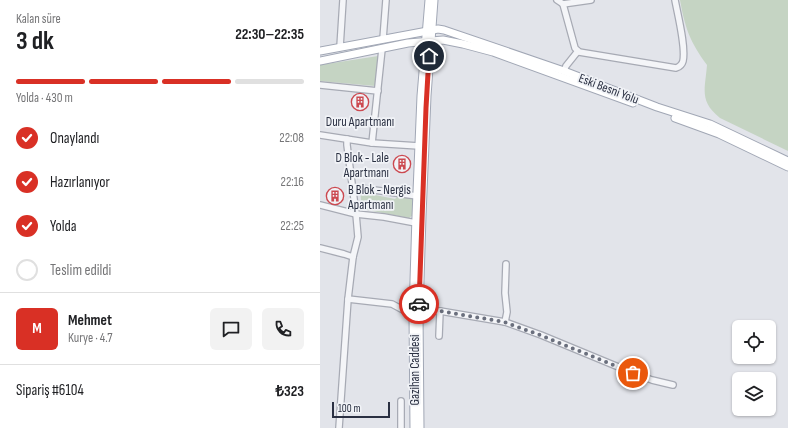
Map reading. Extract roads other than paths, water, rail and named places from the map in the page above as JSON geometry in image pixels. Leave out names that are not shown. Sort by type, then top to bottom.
[{"type":"main road","name":"Gazihan Caddesi","points":[[414,428],[416,223],[421,96],[429,31],[429,0]]},
{"type":"main road","name":"Gazihan Caddesi","points":[[429,31],[432,20],[434,0]]},
{"type":"main road","points":[[432,20],[447,31]]},
{"type":"main road","name":"Eski Besni Yolu","points":[[320,51],[438,29],[447,31],[564,71],[657,107],[710,124],[788,161]]},
{"type":"main road","name":"Eski Besni Yolu","points":[[320,61],[428,41],[443,40],[463,44],[493,52],[708,129],[788,167]]},
{"type":"main road","name":"Gazihan Caddesi","points":[[420,428],[416,311],[426,114],[428,41]]},
{"type":"street","points":[[340,47],[343,0]]},
{"type":"street","points":[[383,39],[386,0]]},
{"type":"street","points":[[557,0],[563,4],[575,48],[582,54],[676,68],[683,62],[683,49],[675,0]]},
{"type":"street","points":[[563,4],[591,0]]},
{"type":"street","points":[[372,143],[382,49]]},
{"type":"street","points":[[564,71],[566,66],[578,51]]},
{"type":"street","points":[[320,85],[378,90]]},
{"type":"street","points":[[320,135],[372,143],[419,146]]},
{"type":"street","points":[[340,428],[348,299],[353,257],[358,237],[347,139]]},
{"type":"street","points":[[353,187],[417,196]]},
{"type":"street","points":[[320,206],[356,214],[416,223]]},
{"type":"street","points":[[320,248],[353,257]]},
{"type":"street","points":[[504,322],[506,312],[506,264]]},
{"type":"street","points":[[348,299],[392,304],[405,311],[440,311],[504,322],[633,373],[652,380],[673,385]]},
{"type":"street","points":[[439,336],[440,311]]},
{"type":"street","points":[[401,401],[401,428]]},
{"type":"place","name":"Duru Apartmanı","points":[[360,102]]},
{"type":"place","name":"D Blok - Lale Apartmanı","points":[[402,164]]},
{"type":"place","name":"B Blok - Nergis Apartmanı","points":[[335,196]]}]
